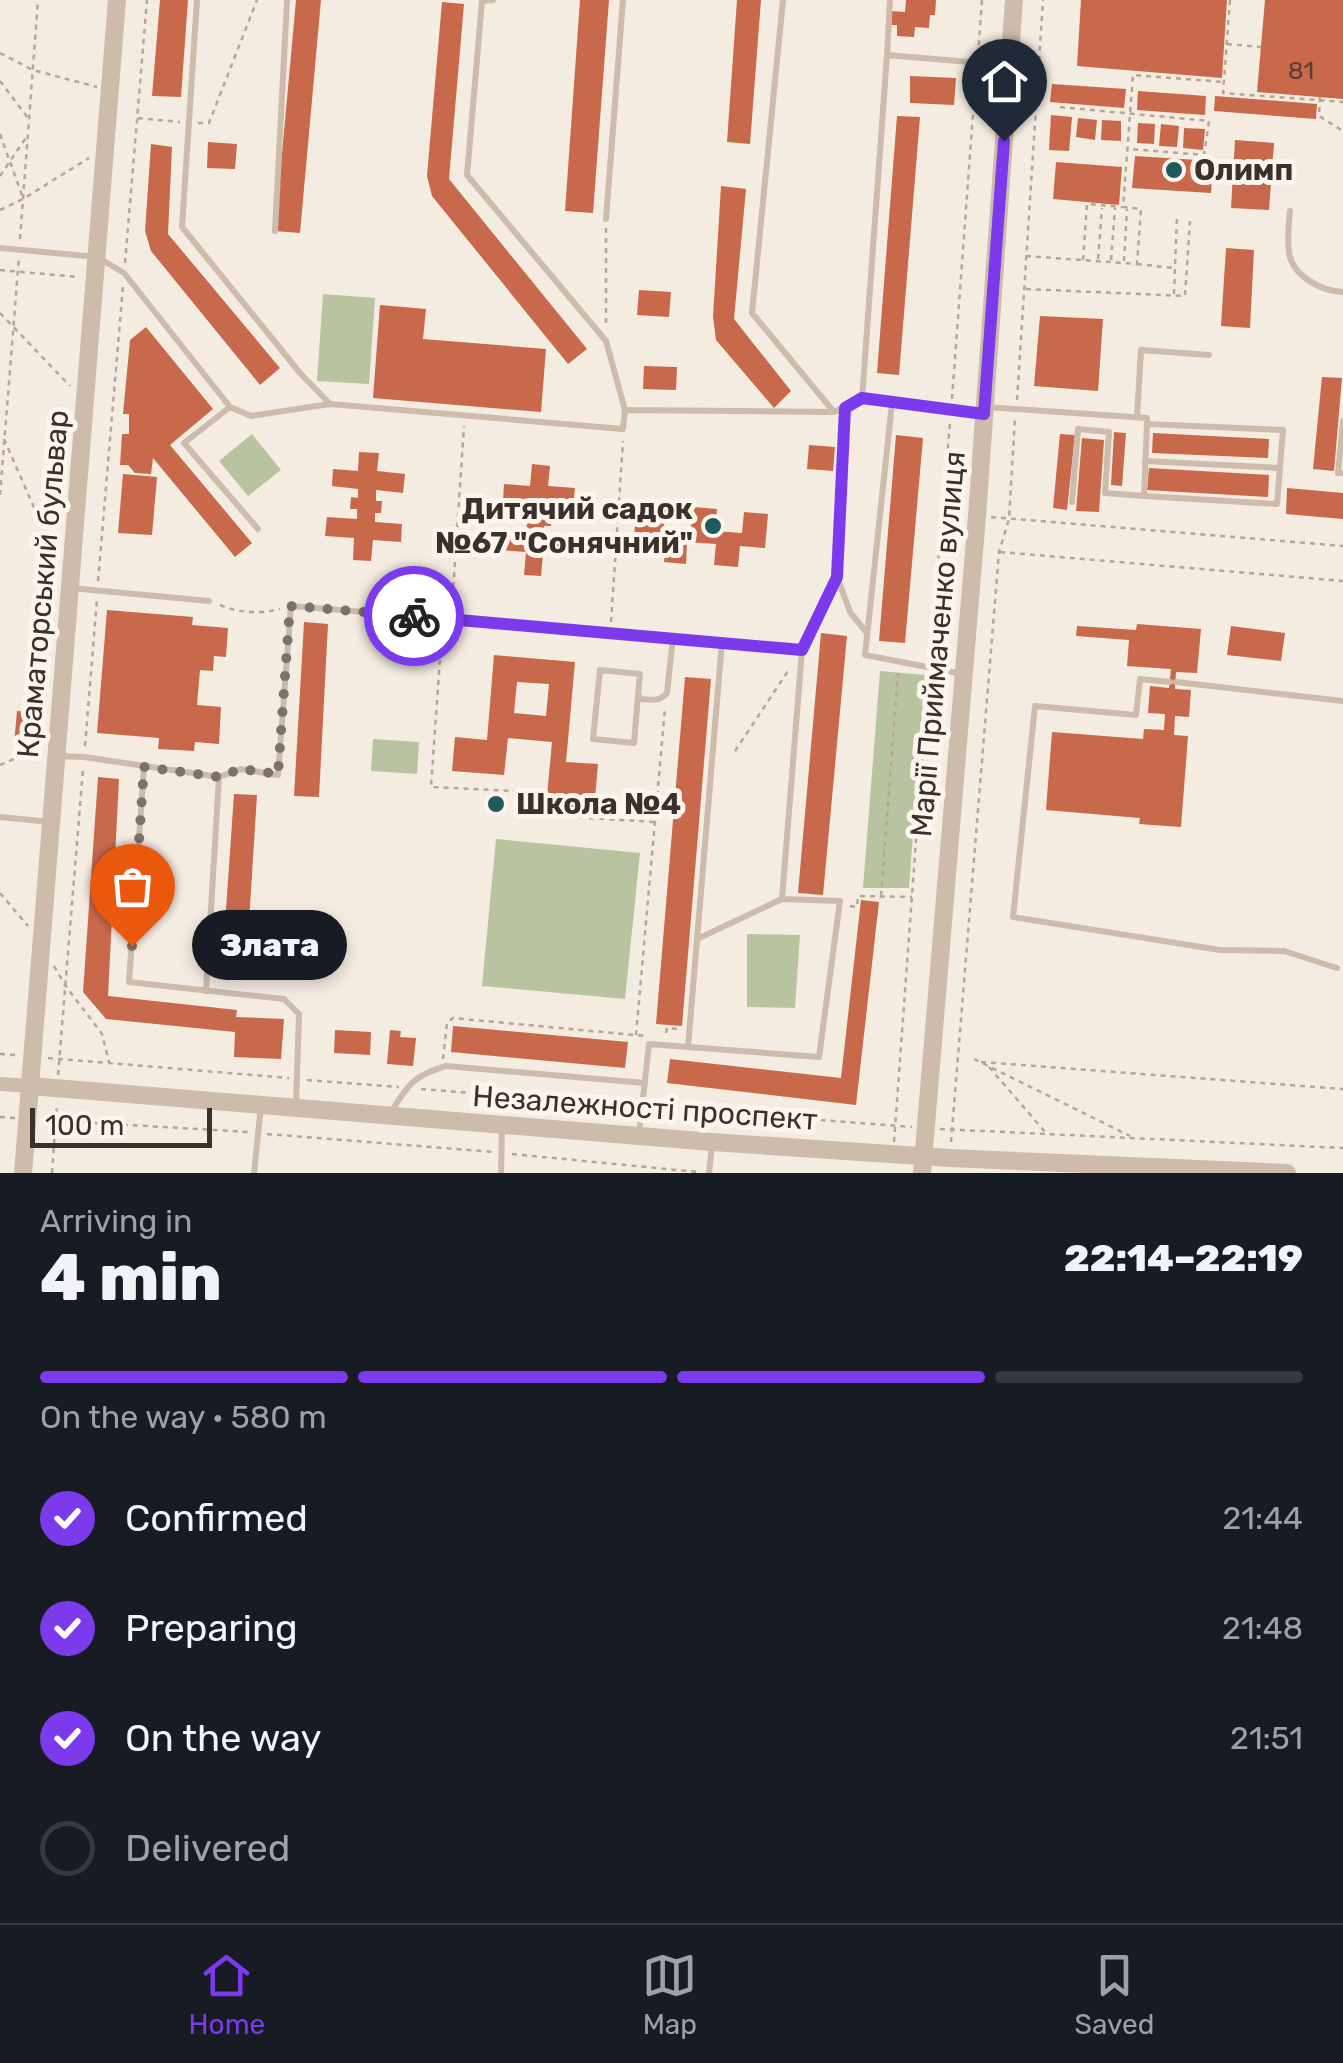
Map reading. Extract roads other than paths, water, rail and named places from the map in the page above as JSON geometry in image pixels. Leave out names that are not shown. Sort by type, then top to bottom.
[{"type":"street","name":"Краматорський бульвар","points":[[23,1173],[117,0]]},
{"type":"street","name":"Марії Приймаченко вулиця","points":[[922,1164],[977,516],[1014,0]]},
{"type":"street","name":"Незалежності проспект","points":[[0,1084],[892,1154],[922,1164],[950,1158],[1287,1173]]},
{"type":"lane","points":[[197,0],[182,226],[300,373],[330,404]]},
{"type":"lane","points":[[276,231],[287,0]]},
{"type":"lane","points":[[0,248],[96,257],[124,273],[230,407],[251,416],[330,404],[623,429],[625,410],[606,341],[467,174],[482,2],[493,0]]},
{"type":"lane","points":[[606,219],[623,0]]},
{"type":"lane","points":[[783,0],[752,313],[834,412]]},
{"type":"lane","points":[[862,398],[890,0]]},
{"type":"lane","points":[[886,55],[1009,65]]},
{"type":"lane","points":[[1290,211],[1288,252],[1293,266],[1328,291],[1343,292]]},
{"type":"lane","points":[[1137,417],[1141,350],[1209,355]]},
{"type":"lane","points":[[625,410],[834,412],[862,398],[952,410],[1016,409],[1147,418],[1144,496]]},
{"type":"lane","points":[[892,403],[865,655],[964,674]]},
{"type":"lane","points":[[230,407],[184,443],[258,529]]},
{"type":"lane","points":[[782,899],[802,650],[837,577],[845,408]]},
{"type":"lane","points":[[1343,421],[1338,472],[1343,473]]},
{"type":"lane","points":[[1072,502],[1078,430],[1110,432],[1105,493],[1277,504],[1283,430],[1147,424]]},
{"type":"lane","points":[[1145,461],[1280,468]]},
{"type":"lane","points":[[837,577],[850,612],[868,634]]},
{"type":"lane","points":[[70,588],[209,601]]},
{"type":"lane","points":[[57,756],[219,777],[240,769],[278,774],[290,606],[802,650]]},
{"type":"lane","points":[[639,699],[658,700],[667,693],[672,638]]},
{"type":"lane","points":[[688,1047],[722,642]]},
{"type":"lane","points":[[600,670],[640,674],[639,699],[634,744],[593,740],[600,670]]},
{"type":"lane","points":[[1337,968],[1284,951],[1220,950],[1014,918],[1035,706],[1136,715],[1140,679],[1343,700]]},
{"type":"lane","points":[[144,767],[129,982],[284,1000],[300,1014],[296,1107]]},
{"type":"lane","points":[[206,990],[219,777]]},
{"type":"lane","points":[[0,817],[51,822]]},
{"type":"lane","points":[[639,1136],[648,1044],[666,1042],[820,1057],[840,901],[782,899],[697,939]]},
{"type":"lane","points":[[390,1115],[406,1088],[429,1070],[442,1068],[645,1084]]},
{"type":"lane","points":[[254,1173],[261,1104]]},
{"type":"lane","points":[[501,1173],[502,1124]]},
{"type":"lane","points":[[709,1173],[712,1142]]},
{"type":"place","name":"Олимп","points":[[1174,170]]},
{"type":"place","name":"Дитячий садок №67 \"Сонячний\"","points":[[713,526]]},
{"type":"place","name":"Школа №4","points":[[496,804]]},
{"type":"place","name":"Злата","points":[[132,946]]}]
